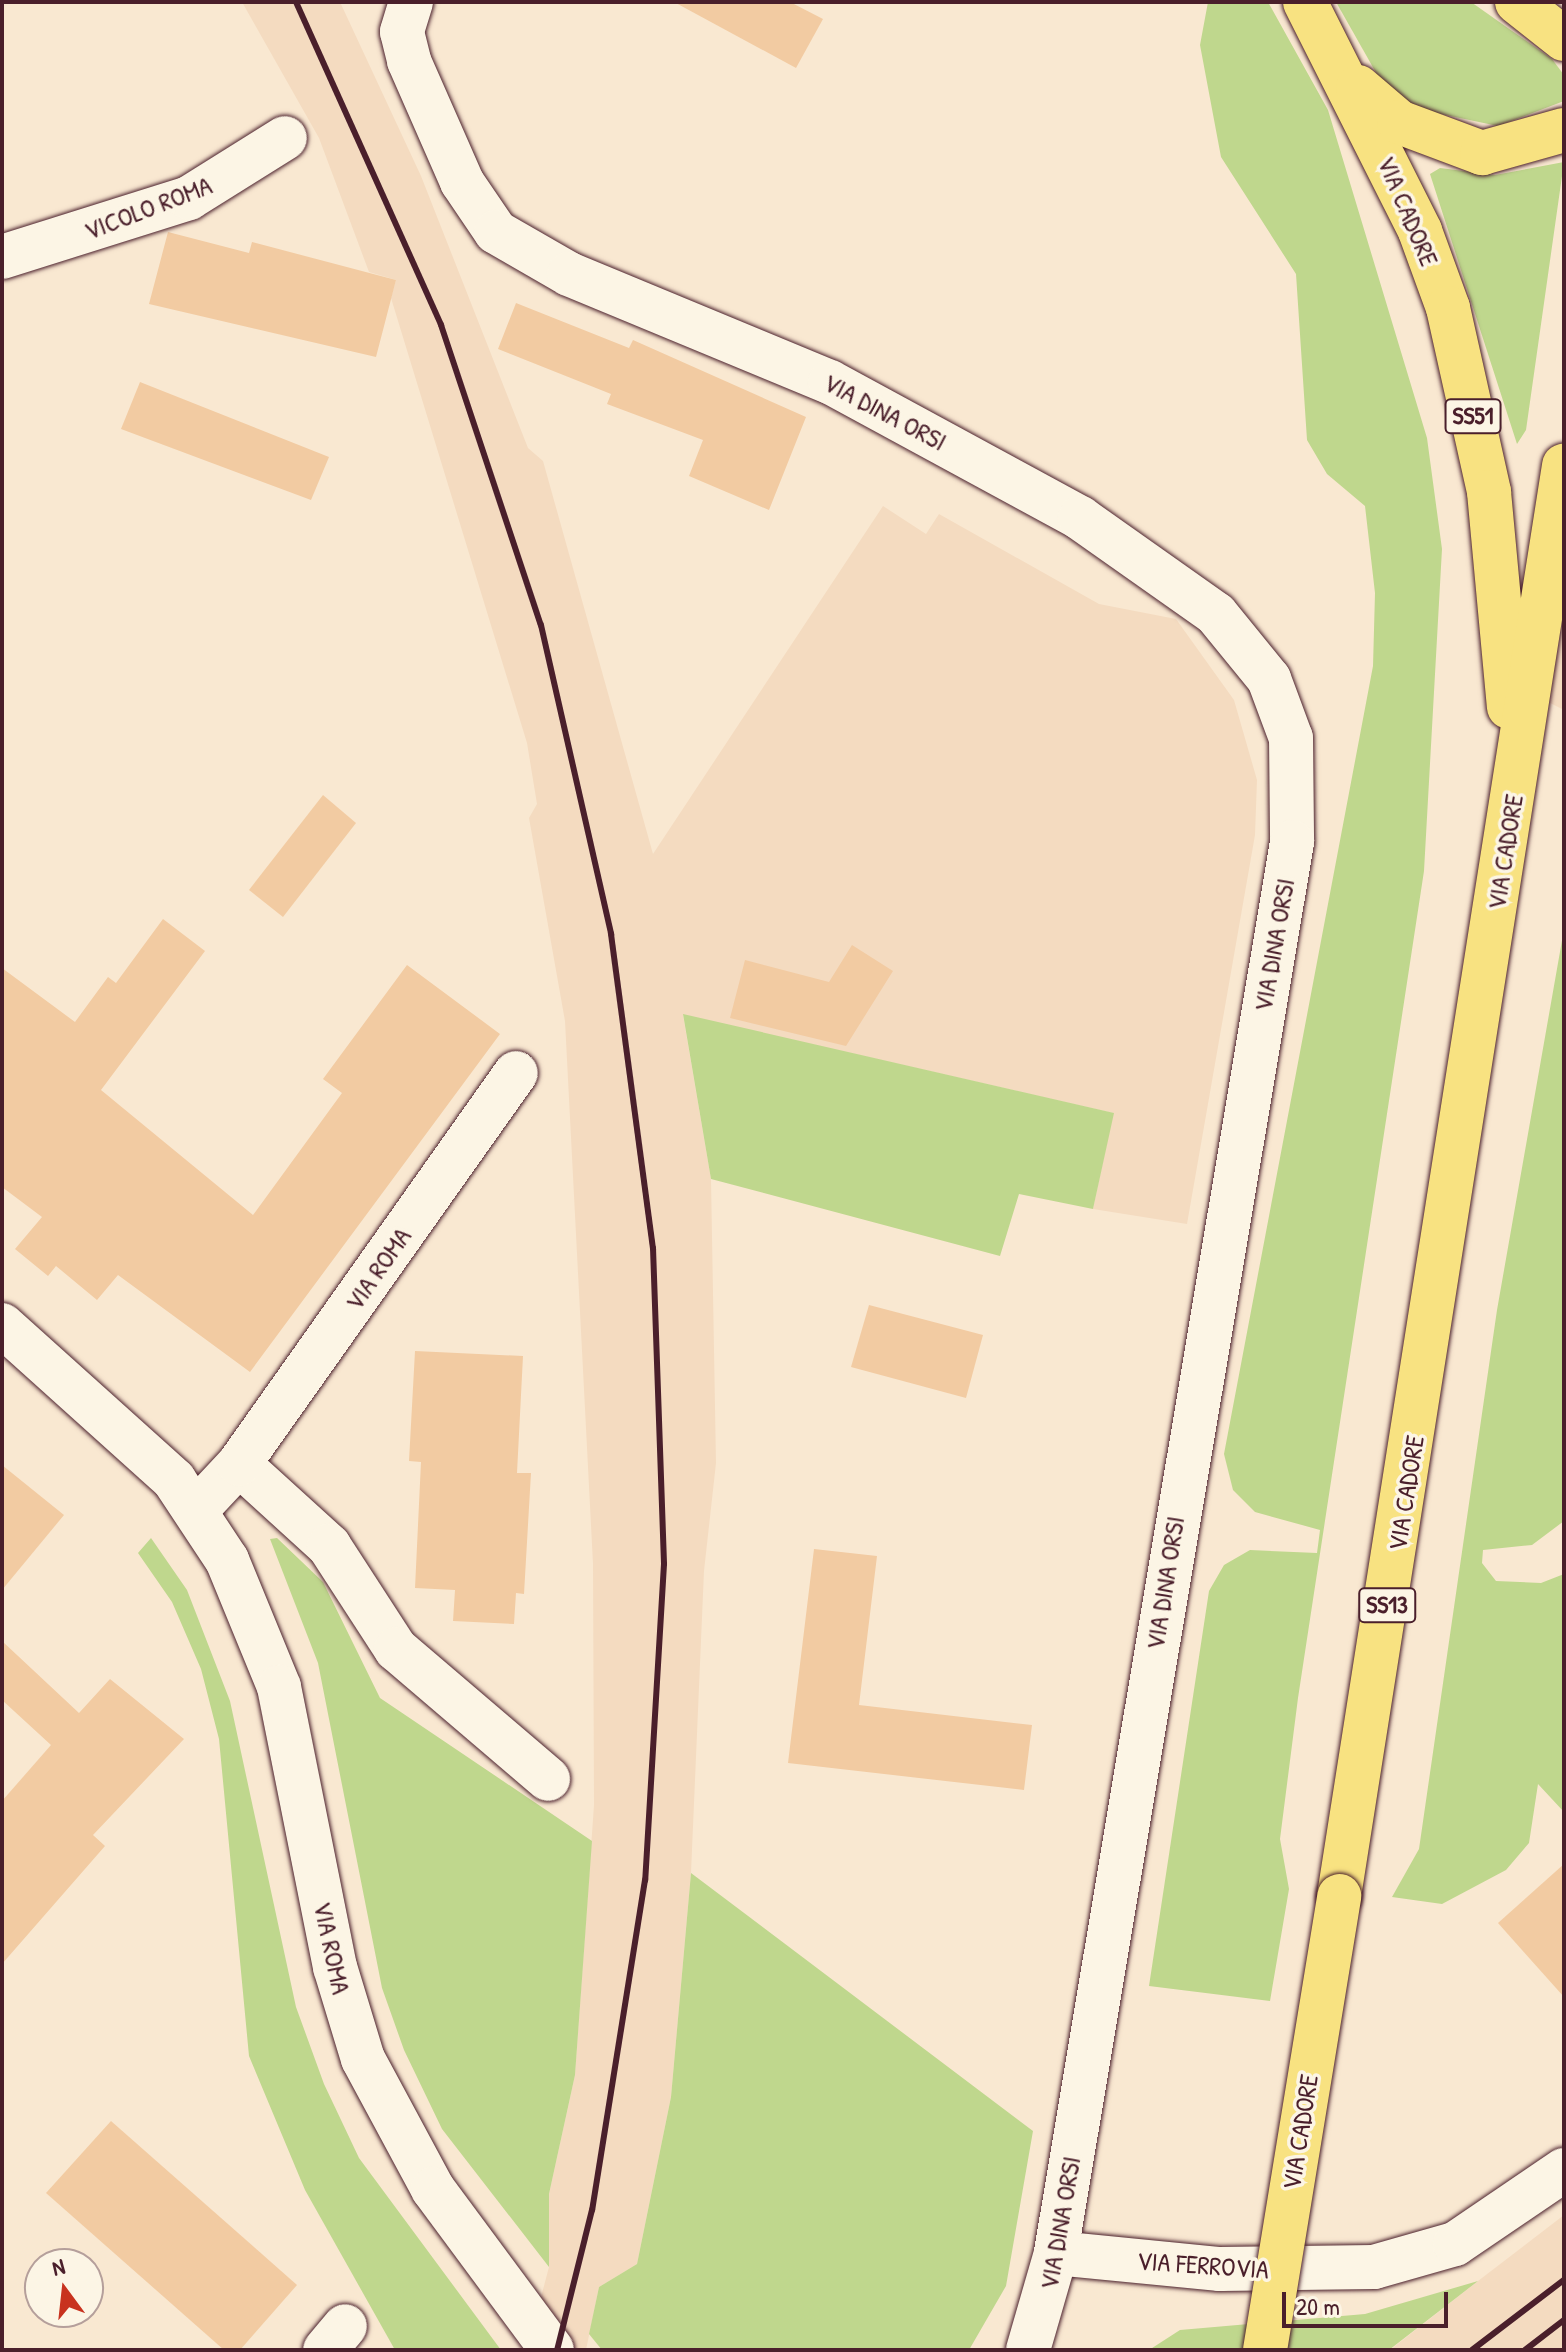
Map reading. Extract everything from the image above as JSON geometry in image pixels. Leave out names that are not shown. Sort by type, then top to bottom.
[{"type":"main road","name":"VIA CADORE","points":[[1305,2],[1347,77],[1420,231],[1465,378],[1489,492],[1516,777]]},
{"type":"main road","points":[[1517,2],[1564,39]]},
{"type":"main road","name":"VIA CADORE","points":[[1347,77],[1399,122],[1482,153],[1564,130]]},
{"type":"main road","name":"VIA CADORE","points":[[1265,2350],[1564,466]]},
{"type":"street","name":"VIA DINA ORSI","points":[[411,2],[402,32],[409,61],[462,182],[496,232],[569,274],[830,382],[1080,518],[1216,614],[1269,679],[1283,709],[1296,774],[1292,842],[1056,2253],[1028,2350]]},
{"type":"street","name":"VICOLO ROMA","points":[[2,257],[189,198],[285,138]]},
{"type":"street","name":"VIA ROMA","points":[[196,1510],[239,1464],[516,1073]]},
{"type":"street","name":"VIA ROMA","points":[[2,1325],[143,1449],[196,1510],[252,1612],[279,1687],[335,1967],[363,2059],[433,2189],[552,2350]]},
{"type":"street","points":[[239,1464],[329,1546],[396,1649],[548,1779]]},
{"type":"street","name":"VIA FERROVIA","points":[[1056,2253],[1220,2269],[1374,2267],[1455,2244],[1564,2170]]},
{"type":"shaded area","points":[[242,2],[340,2],[421,176],[528,448],[543,461],[653,854],[883,506],[926,534],[939,514],[1099,604],[1176,619],[1234,700],[1257,780],[1255,835],[1187,1224],[1093,1209],[1113,1113],[683,1015],[711,1179],[716,1463],[704,1571],[691,1873],[671,2097],[637,2264],[599,2287],[586,2350],[527,2350],[549,2267],[549,2194],[575,2075],[594,1805],[593,1564],[565,1021],[529,818],[537,804],[527,743],[391,298],[396,280],[369,272],[319,138]]},
{"type":"shaded area","points":[[1564,466],[1564,710],[1528,692]]},
{"type":"shaded area","points":[[1564,2215],[1564,2350],[1390,2350],[1478,2281]]},
{"type":"green space","points":[[1208,2],[1268,2],[1328,110],[1427,438],[1442,549],[1424,871],[1298,1698],[1280,1839],[1289,1889],[1270,2001],[1149,1986],[1209,1591],[1224,1565],[1250,1550],[1317,1553],[1320,1530],[1255,1512],[1233,1490],[1224,1454],[1373,666],[1375,593],[1365,506],[1327,474],[1307,440],[1296,274],[1221,157],[1200,45]]},
{"type":"green space","points":[[1336,2],[1471,2],[1552,59],[1564,75],[1564,101],[1498,126],[1417,109],[1379,78]]},
{"type":"green space","points":[[1564,162],[1526,430],[1517,444],[1430,174],[1440,168],[1495,175]]},
{"type":"green space","points":[[1564,929],[1564,1521],[1532,1545],[1483,1550],[1482,1563],[1496,1581],[1541,1583],[1564,1574],[1564,1812],[1538,1784],[1529,1843],[1506,1870],[1442,1904],[1392,1897],[1419,1849],[1497,1310]]},
{"type":"green space","points":[[683,1014],[1114,1113],[1093,1209],[1019,1194],[1000,1256],[711,1179]]},
{"type":"green space","points":[[151,1538],[187,1590],[230,1701],[296,2007],[324,2084],[359,2158],[501,2350],[395,2350],[305,2190],[249,2056],[219,1739],[201,1669],[172,1602],[138,1553]]},
{"type":"green space","points":[[277,1538],[323,1582],[380,1698],[592,1841],[575,2075],[549,2194],[549,2267],[442,2129],[404,2050],[382,1988],[318,1663],[270,1539]]},
{"type":"green space","points":[[691,1873],[1033,2131],[1006,2286],[969,2350],[602,2350],[589,2334],[599,2287],[637,2264],[671,2097]]},
{"type":"green space","points":[[1478,2281],[1389,2350],[1149,2350],[1180,2330],[1365,2314]]},
{"type":"building","points":[[674,2],[790,2],[823,19],[796,68]]},
{"type":"building","points":[[168,232],[249,253],[252,242],[396,280],[376,357],[149,304]]},
{"type":"building","points":[[516,303],[629,348],[633,340],[806,417],[769,510],[689,476],[703,440],[607,404],[611,394],[498,349]]},
{"type":"building","points":[[140,382],[329,457],[311,500],[121,429]]},
{"type":"building","points":[[323,795],[356,823],[283,917],[249,890]]},
{"type":"building","points":[[163,919],[205,951],[101,1090],[253,1215],[342,1093],[323,1079],[407,965],[500,1034],[250,1372],[118,1275],[97,1300],[56,1266],[48,1276],[15,1249],[42,1217],[2,1187],[2,968],[75,1022],[108,977],[116,983]]},
{"type":"building","points":[[852,945],[893,971],[846,1046],[730,1018],[745,960],[829,982]]},
{"type":"building","points":[[869,1305],[983,1335],[966,1398],[851,1367]]},
{"type":"building","points":[[415,1351],[523,1356],[517,1473],[531,1473],[524,1594],[516,1593],[514,1624],[453,1621],[455,1590],[415,1588],[421,1462],[409,1461]]},
{"type":"building","points":[[2,1465],[64,1515],[2,1590]]},
{"type":"building","points":[[814,1549],[877,1556],[859,1705],[1032,1725],[1024,1790],[788,1763]]},
{"type":"building","points":[[2,1641],[79,1713],[110,1679],[184,1739],[93,1835],[105,1846],[2,1964],[2,1801],[51,1745],[2,1700]]},
{"type":"building","points":[[1564,1864],[1564,1997],[1498,1923]]},
{"type":"building","points":[[111,2121],[297,2285],[240,2350],[224,2350],[46,2193]]},
{"type":"railway","points":[[296,2],[441,325],[541,625],[611,934],[653,1248],[664,1564],[645,1880],[592,2210],[557,2350]]},
{"type":"railway","points":[[1472,2350],[1564,2280]]},
{"type":"railway","points":[[1525,2350],[1564,2320]]}]
